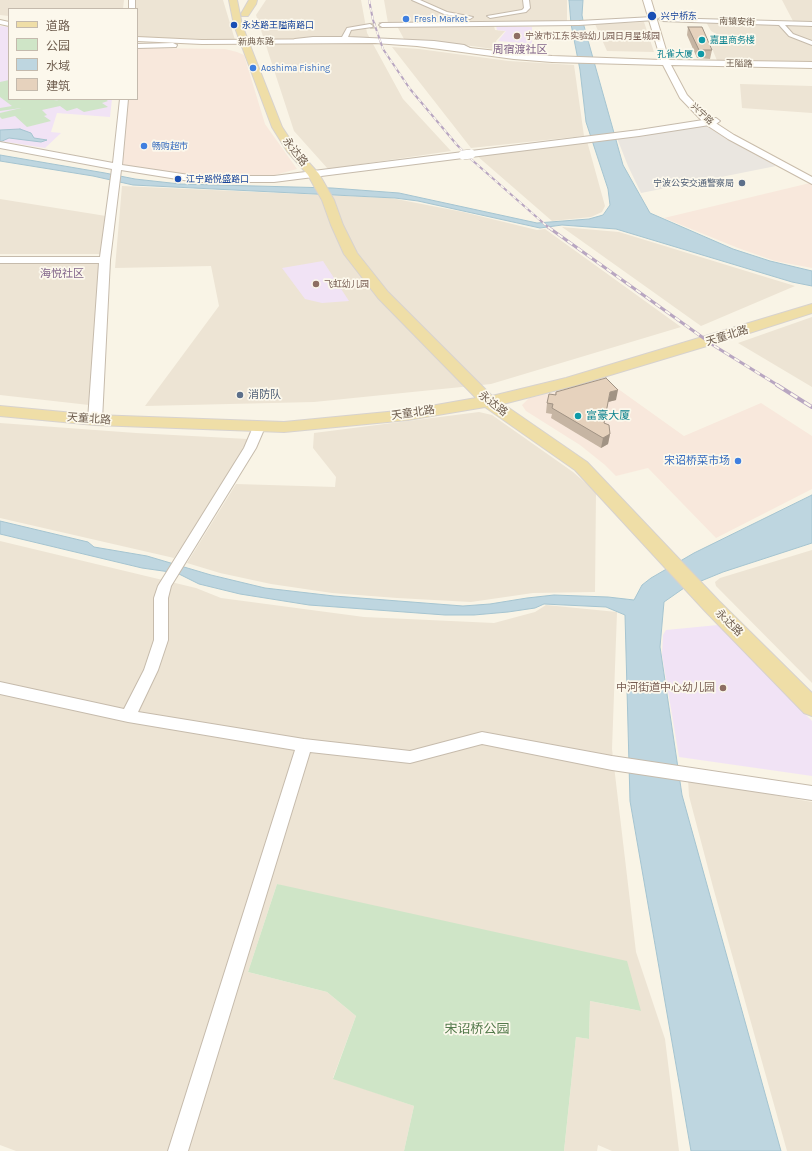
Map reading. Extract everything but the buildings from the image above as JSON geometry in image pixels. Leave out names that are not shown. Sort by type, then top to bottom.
[{"type":"main road","points":[[227,0],[249,44]]},
{"type":"main road","points":[[233,0],[237,20]]},
{"type":"main road","points":[[242,0],[249,44]]},
{"type":"main road","points":[[245,14],[253,0]]},
{"type":"main road","name":"兴宁路","points":[[647,0],[658,19]]},
{"type":"main road","name":"兴宁路","points":[[654,0],[670,63],[684,96],[731,137],[812,181]]},
{"type":"main road","name":"新典东路","points":[[138,39],[249,44]]},
{"type":"main road","name":"新典东路","points":[[138,44],[172,45],[249,44],[295,41],[375,41],[417,44],[514,56],[574,61]]},
{"type":"main road","points":[[249,44],[377,45],[439,50],[512,59],[574,61]]},
{"type":"main road","name":"永达路","points":[[249,44],[282,126],[317,174],[328,192],[336,225],[351,254],[383,295],[488,395],[581,466],[664,547],[812,707]]},
{"type":"main road","name":"王隘路","points":[[574,61],[812,65]]},
{"type":"main road","name":"兴宁路","points":[[712,122],[812,174]]},
{"type":"main road","name":"天童北路","points":[[0,402],[95,415],[260,427],[408,415],[488,395],[581,368],[812,297]]},
{"type":"main road","name":"天童北路","points":[[0,412],[95,415],[278,416],[488,395],[571,382],[728,336],[812,308]]},
{"type":"main road","name":"永达路","points":[[717,603],[812,692]]},
{"type":"street","points":[[415,0],[446,13],[461,16],[482,16],[524,11],[527,8],[526,0]]},
{"type":"street","points":[[445,24],[446,13]]},
{"type":"street","name":"南镇安街","points":[[382,25],[579,23],[658,19],[812,24]]},
{"type":"street","points":[[782,23],[791,35],[812,43]]},
{"type":"street","points":[[345,38],[349,29],[370,26]]},
{"type":"street","points":[[295,41],[345,38],[434,43],[464,47],[471,50]]},
{"type":"street","points":[[95,415],[105,260],[117,169],[124,100]]},
{"type":"street","points":[[0,146],[117,169],[196,179],[274,179],[619,136],[712,122]]},
{"type":"street","points":[[0,260],[105,260]]},
{"type":"street","points":[[128,716],[151,670],[160,640],[161,598],[165,586],[250,448],[260,427]]},
{"type":"street","points":[[0,688],[128,716],[304,745],[410,757],[482,738],[612,763],[812,793]]},
{"type":"street","points":[[178,1151],[304,745]]},
{"type":"shaded area","points":[[0,0],[124,0],[123,8],[8,8],[8,16],[0,15]]},
{"type":"shaded area","points":[[135,0],[223,0],[235,40],[138,37],[138,8],[135,8]]},
{"type":"shaded area","points":[[266,0],[361,0],[367,33],[403,99],[451,151],[328,169],[294,131],[256,15]]},
{"type":"shaded area","points":[[384,0],[567,0],[567,22],[388,23]]},
{"type":"shaded area","points":[[782,0],[812,0],[812,23],[794,23]]},
{"type":"shaded area","points":[[644,22],[654,52],[607,51],[595,24]]},
{"type":"shaded area","points":[[706,22],[812,25],[812,64],[718,63],[711,46],[726,45],[718,35],[711,31]]},
{"type":"shaded area","points":[[0,26],[8,27],[8,100],[112,100],[110,117],[57,113],[51,132],[61,133],[45,148],[0,141]]},
{"type":"shaded area","points":[[397,26],[494,26],[495,30],[505,31],[496,41],[500,50],[443,42],[404,39]]},
{"type":"shaded area","name":"宁波市江东实验幼儿园日月星城园","points":[[496,26],[532,27],[532,44],[498,41],[506,31],[497,30]]},
{"type":"shaded area","points":[[392,47],[419,49],[509,61],[574,65],[584,136],[471,148]]},
{"type":"shaded area","points":[[138,49],[225,49],[244,55],[265,124],[297,169],[275,175],[216,175],[174,174],[122,165],[128,100],[138,100]]},
{"type":"shaded area","points":[[740,84],[812,86],[812,113],[742,108]]},
{"type":"shaded area","points":[[707,125],[776,166],[641,193],[617,138]]},
{"type":"shaded area","points":[[587,141],[605,206],[602,212],[591,217],[552,221],[476,155]]},
{"type":"shaded area","points":[[810,183],[812,184],[812,268],[775,261],[738,248],[664,218]]},
{"type":"shaded area","points":[[122,186],[391,198],[463,212],[537,230],[545,229],[681,327],[491,384],[314,402],[145,406],[219,306],[211,266],[115,268]]},
{"type":"shaded area","points":[[0,199],[106,216],[101,254],[0,254]]},
{"type":"shaded area","points":[[562,227],[619,232],[795,286],[701,326]]},
{"type":"shaded area","name":"飞虹幼儿园","points":[[323,261],[349,301],[322,303],[305,299],[282,268]]},
{"type":"shaded area","points":[[0,263],[99,263],[89,405],[0,395]]},
{"type":"shaded area","points":[[812,317],[812,387],[738,343]]},
{"type":"shaded area","points":[[607,381],[684,436],[761,403],[812,436],[812,489],[716,538],[648,468],[616,476],[580,445],[526,411],[522,405],[529,398]]},
{"type":"shaded area","points":[[479,412],[492,415],[573,472],[596,492],[595,592],[533,593],[471,602],[397,598],[332,593],[271,584],[220,573],[187,563],[236,484],[335,487],[336,477],[313,448],[314,433]]},
{"type":"shaded area","points":[[0,423],[136,433],[248,439],[244,452],[238,462],[174,558],[0,518]]},
{"type":"shaded area","points":[[0,541],[196,588],[221,598],[364,617],[494,623],[535,612],[546,605],[617,612],[612,749],[636,952],[665,1039],[679,1151],[612,1151],[598,1145],[597,1151],[564,1151],[576,1037],[589,1039],[590,1001],[641,1011],[277,884],[248,972],[327,992],[356,1016],[333,1078],[414,1106],[404,1151],[16,1151],[0,1145]]},
{"type":"shaded area","points":[[812,550],[812,683],[716,586],[715,582],[720,578]]},
{"type":"shaded area","name":"中河街道中心幼儿园","points":[[718,625],[812,721],[812,776],[679,757],[662,655],[663,635],[666,630]]},
{"type":"shaded area","points":[[688,779],[812,802],[812,1151],[787,1151],[713,887],[689,796]]},
{"type":"green space","points":[[8,80],[8,100],[106,100],[108,101],[102,103],[108,107],[84,112],[77,108],[67,111],[60,106],[42,110],[47,115],[44,116],[51,121],[27,127],[15,116],[2,119],[0,117],[0,113],[21,108],[0,111],[0,108],[12,106],[0,97],[0,82]]},
{"type":"green space","name":"宋诏桥公园","points":[[277,884],[627,961],[641,1011],[590,1001],[589,1039],[576,1037],[564,1151],[404,1151],[414,1106],[333,1079],[356,1016],[327,992],[248,972]]},
{"type":"water","points":[[569,0],[583,0],[582,15],[584,26],[623,165],[650,213],[733,249],[770,261],[812,271],[812,286],[792,282],[616,229],[562,225],[540,228],[418,201],[395,198],[133,185],[93,176],[0,161],[0,155],[135,179],[180,184],[332,188],[399,193],[537,223],[589,219],[603,215],[610,205],[608,189],[586,122],[580,70],[571,24]]},
{"type":"water","points":[[20,129],[31,133],[34,138],[47,140],[41,142],[9,138],[0,142],[0,130]]},
{"type":"water","points":[[812,495],[812,543],[723,572],[684,588],[664,602],[660,647],[682,795],[781,1151],[691,1151],[630,801],[625,615],[606,607],[544,604],[535,608],[474,615],[445,615],[309,605],[240,594],[199,584],[177,573],[142,568],[0,534],[0,521],[88,542],[94,547],[147,556],[211,575],[265,588],[334,596],[463,606],[490,604],[554,595],[608,597],[634,600],[642,585],[651,578],[694,553]]},
{"type":"tunnel","points":[[370,26],[382,25]]},
{"type":"railway","points":[[369,0],[373,20],[383,49],[410,89],[457,145],[549,228]]},
{"type":"railway","points":[[548,227],[716,347],[779,386]]},
{"type":"railway","points":[[777,385],[812,407]]},
{"type":"place","name":"兴宁桥东","points":[[652,16]]},
{"type":"place","name":"Fresh Market","points":[[406,19]]},
{"type":"place","name":"永达路王隘南路口","points":[[234,25]]},
{"type":"place","name":"宁波市江东实验幼儿园日月星城园","points":[[517,36]]},
{"type":"place","name":"嘉里商务楼","points":[[702,40]]},
{"type":"place","name":"孔雀大厦","points":[[701,54]]},
{"type":"place","name":"Aoshima Fishing","points":[[253,68]]},
{"type":"place","name":"畅购超市","points":[[144,146]]},
{"type":"place","name":"江宁路悦盛路口","points":[[178,179]]},
{"type":"place","name":"宁波公安交通警察局","points":[[742,183]]},
{"type":"place","name":"飞虹幼儿园","points":[[316,284]]},
{"type":"place","name":"消防队","points":[[240,395]]},
{"type":"place","name":"富豪大厦","points":[[578,416]]},
{"type":"place","name":"宋诏桥菜市场","points":[[738,461]]},
{"type":"place","name":"中河街道中心幼儿园","points":[[723,688]]},
{"type":"district","name":"周宿渡社区","points":[[520,50]]},
{"type":"district","name":"海悦社区","points":[[62,274]]}]
